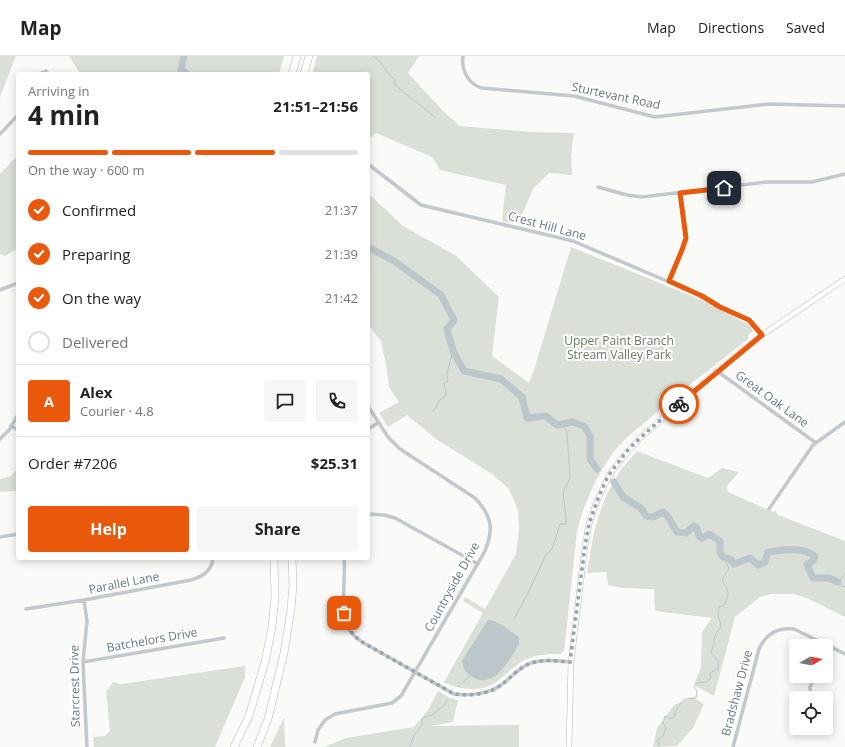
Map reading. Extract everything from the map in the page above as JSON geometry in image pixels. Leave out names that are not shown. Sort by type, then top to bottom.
[{"type":"highway","points":[[293,72],[297,56]]},
{"type":"highway","points":[[305,72],[309,56]]},
{"type":"highway","points":[[234,747],[249,716],[265,662],[272,627],[275,597],[274,560]]},
{"type":"highway","points":[[257,747],[268,719],[284,653],[292,609],[292,560]]},
{"type":"main road","points":[[569,747],[570,662],[585,546],[589,524],[608,476],[640,438],[717,372],[762,335],[845,279]]},
{"type":"street","name":"Sturtevant Road","points":[[463,56],[464,69],[467,77],[477,87],[574,96],[655,116],[769,104],[845,106]]},
{"type":"street","points":[[0,134],[16,116]]},
{"type":"street","name":"Crest Hill Lane","points":[[370,166],[421,205],[573,241],[702,296],[720,307],[749,320],[762,335]]},
{"type":"street","points":[[598,187],[627,195],[642,197],[767,182],[817,181],[845,174]]},
{"type":"street","points":[[669,281],[686,238],[680,193]]},
{"type":"street","points":[[0,290],[16,284]]},
{"type":"street","name":"Great Oak Lane","points":[[717,372],[816,443]]},
{"type":"street","name":"Countryside Drive","points":[[315,742],[318,730],[325,720],[335,714],[392,704],[401,696],[416,673],[490,540],[491,528],[489,518],[484,508],[476,498],[400,449],[388,437],[370,409]]},
{"type":"street","points":[[0,439],[16,418]]},
{"type":"street","points":[[769,509],[813,445],[845,422]]},
{"type":"street","points":[[370,428],[378,423]]},
{"type":"street","points":[[11,426],[16,429]]},
{"type":"street","points":[[370,514],[384,515],[395,518],[478,564]]},
{"type":"street","points":[[0,537],[16,534]]},
{"type":"street","name":"Parallel Lane","points":[[26,610],[198,578],[208,571],[213,563],[213,560]]},
{"type":"street","points":[[344,560],[344,613],[348,627],[354,636],[454,694],[463,695],[488,692],[495,689],[517,671],[530,663],[544,660],[570,662]]},
{"type":"street","name":"Starcrest Drive","points":[[84,600],[86,621],[83,662],[87,747]]},
{"type":"street","name":"Bradshaw Drive","points":[[733,747],[759,649],[766,638],[776,630],[787,628],[794,629],[816,639]]},
{"type":"street","name":"Batchelors Drive","points":[[83,662],[224,638]]},
{"type":"street","name":"Bradshaw Drive","points":[[833,647],[845,654]]},
{"type":"green space","points":[[0,56],[16,56],[0,97]]},
{"type":"green space","points":[[69,56],[284,56],[280,72],[79,72]]},
{"type":"green space","points":[[317,56],[419,56],[408,73],[443,111],[460,126],[531,132],[574,133],[571,155],[572,175],[549,173],[533,189],[518,224],[502,221],[506,185],[440,170],[432,157],[376,133],[370,138],[370,72],[313,72]]},
{"type":"green space","points":[[16,157],[16,249],[5,256],[0,254],[0,174]]},
{"type":"green space","name":"Upper Paint Branch Stream Valley Park","points":[[370,195],[403,226],[455,255],[499,297],[492,356],[529,383],[571,247],[704,301],[751,326],[753,331],[749,334],[748,339],[686,388],[628,437],[616,449],[603,468],[588,499],[577,531],[564,651],[561,654],[548,654],[531,657],[523,661],[495,683],[476,689],[456,687],[444,682],[483,613],[463,601],[465,597],[485,609],[516,554],[519,528],[518,510],[509,489],[492,474],[436,439],[407,415],[388,427],[379,413],[399,402],[389,387],[381,341],[370,327]]},
{"type":"green space","points":[[637,451],[708,478],[722,468],[739,472],[727,486],[728,492],[773,512],[775,510],[778,515],[845,541],[845,617],[809,599],[794,594],[771,594],[760,597],[735,617],[714,696],[694,685],[701,667],[702,632],[712,618],[655,611],[654,589],[622,588],[608,585],[606,572],[587,573],[591,548],[600,512],[618,474]]},
{"type":"green space","points":[[16,470],[16,491],[0,492],[0,479],[11,476]]},
{"type":"green space","points":[[245,666],[245,677],[215,747],[94,747],[93,737],[105,736],[110,731],[106,692],[113,682],[121,684]]},
{"type":"green space","points":[[438,691],[450,698],[458,700],[453,722],[431,726],[519,725],[519,747],[324,747],[346,738],[414,727],[428,710]]},
{"type":"green space","points":[[692,697],[704,704],[693,728],[677,746],[653,747],[657,728],[674,705]]},
{"type":"green space","points":[[284,718],[286,747],[270,747]]},
{"type":"shaded area","points":[[488,620],[500,624],[519,637],[519,644],[509,660],[497,674],[490,679],[482,680],[474,678],[465,671],[462,661]]},
{"type":"waterway","points":[[184,56],[181,69],[185,72]]},
{"type":"waterway","points":[[373,56],[379,60],[394,79],[395,85],[435,117]]},
{"type":"waterway","points":[[178,72],[181,69]]},
{"type":"waterway","points":[[370,248],[394,261],[441,295],[454,320],[447,329],[453,351],[464,371],[501,379],[522,397],[527,418],[546,416],[557,425],[572,422],[584,426],[590,436],[590,459],[597,469]]},
{"type":"waterway","points":[[433,411],[439,401],[446,394],[444,383],[448,381],[447,373],[453,351]]},
{"type":"waterway","points":[[514,619],[546,555],[552,549],[560,524],[566,524],[563,492],[570,478],[567,431],[562,424]]},
{"type":"waterway","points":[[614,482],[623,497],[641,508],[646,516],[653,517],[663,512],[668,517],[677,532],[686,533],[694,526],[697,528],[699,536],[702,538],[709,534],[720,541],[720,552],[723,557],[730,559],[734,564],[750,558],[758,565],[765,562],[768,552],[786,550],[804,551],[815,556],[813,561],[807,564],[813,578],[829,578],[838,582]]},
{"type":"waterway","points":[[659,747],[658,739],[663,736],[666,727],[663,724],[665,716],[672,719],[677,708],[685,699],[696,698],[697,690],[694,687],[697,683],[708,682],[711,677],[710,673],[718,669],[719,662],[711,652],[716,633],[720,629],[721,624],[718,617],[719,607],[724,605],[728,595],[722,580],[729,568],[723,557]]},
{"type":"waterway","points":[[845,573],[838,582],[843,587],[845,586]]},
{"type":"waterway","points":[[458,687],[470,676]]},
{"type":"waterway","points":[[410,747],[413,737],[422,725],[422,719],[433,715],[437,710],[444,706],[448,699]]},
{"type":"way so far","points":[[344,613],[348,627],[354,636],[362,642],[454,694],[463,695],[488,692],[501,685],[517,671],[530,663],[544,660],[570,662],[585,546],[589,524],[597,501],[608,476],[627,451],[679,404]]},
{"type":"route","points":[[679,404],[762,335],[749,320],[669,281],[686,238],[680,193],[724,188]]}]
